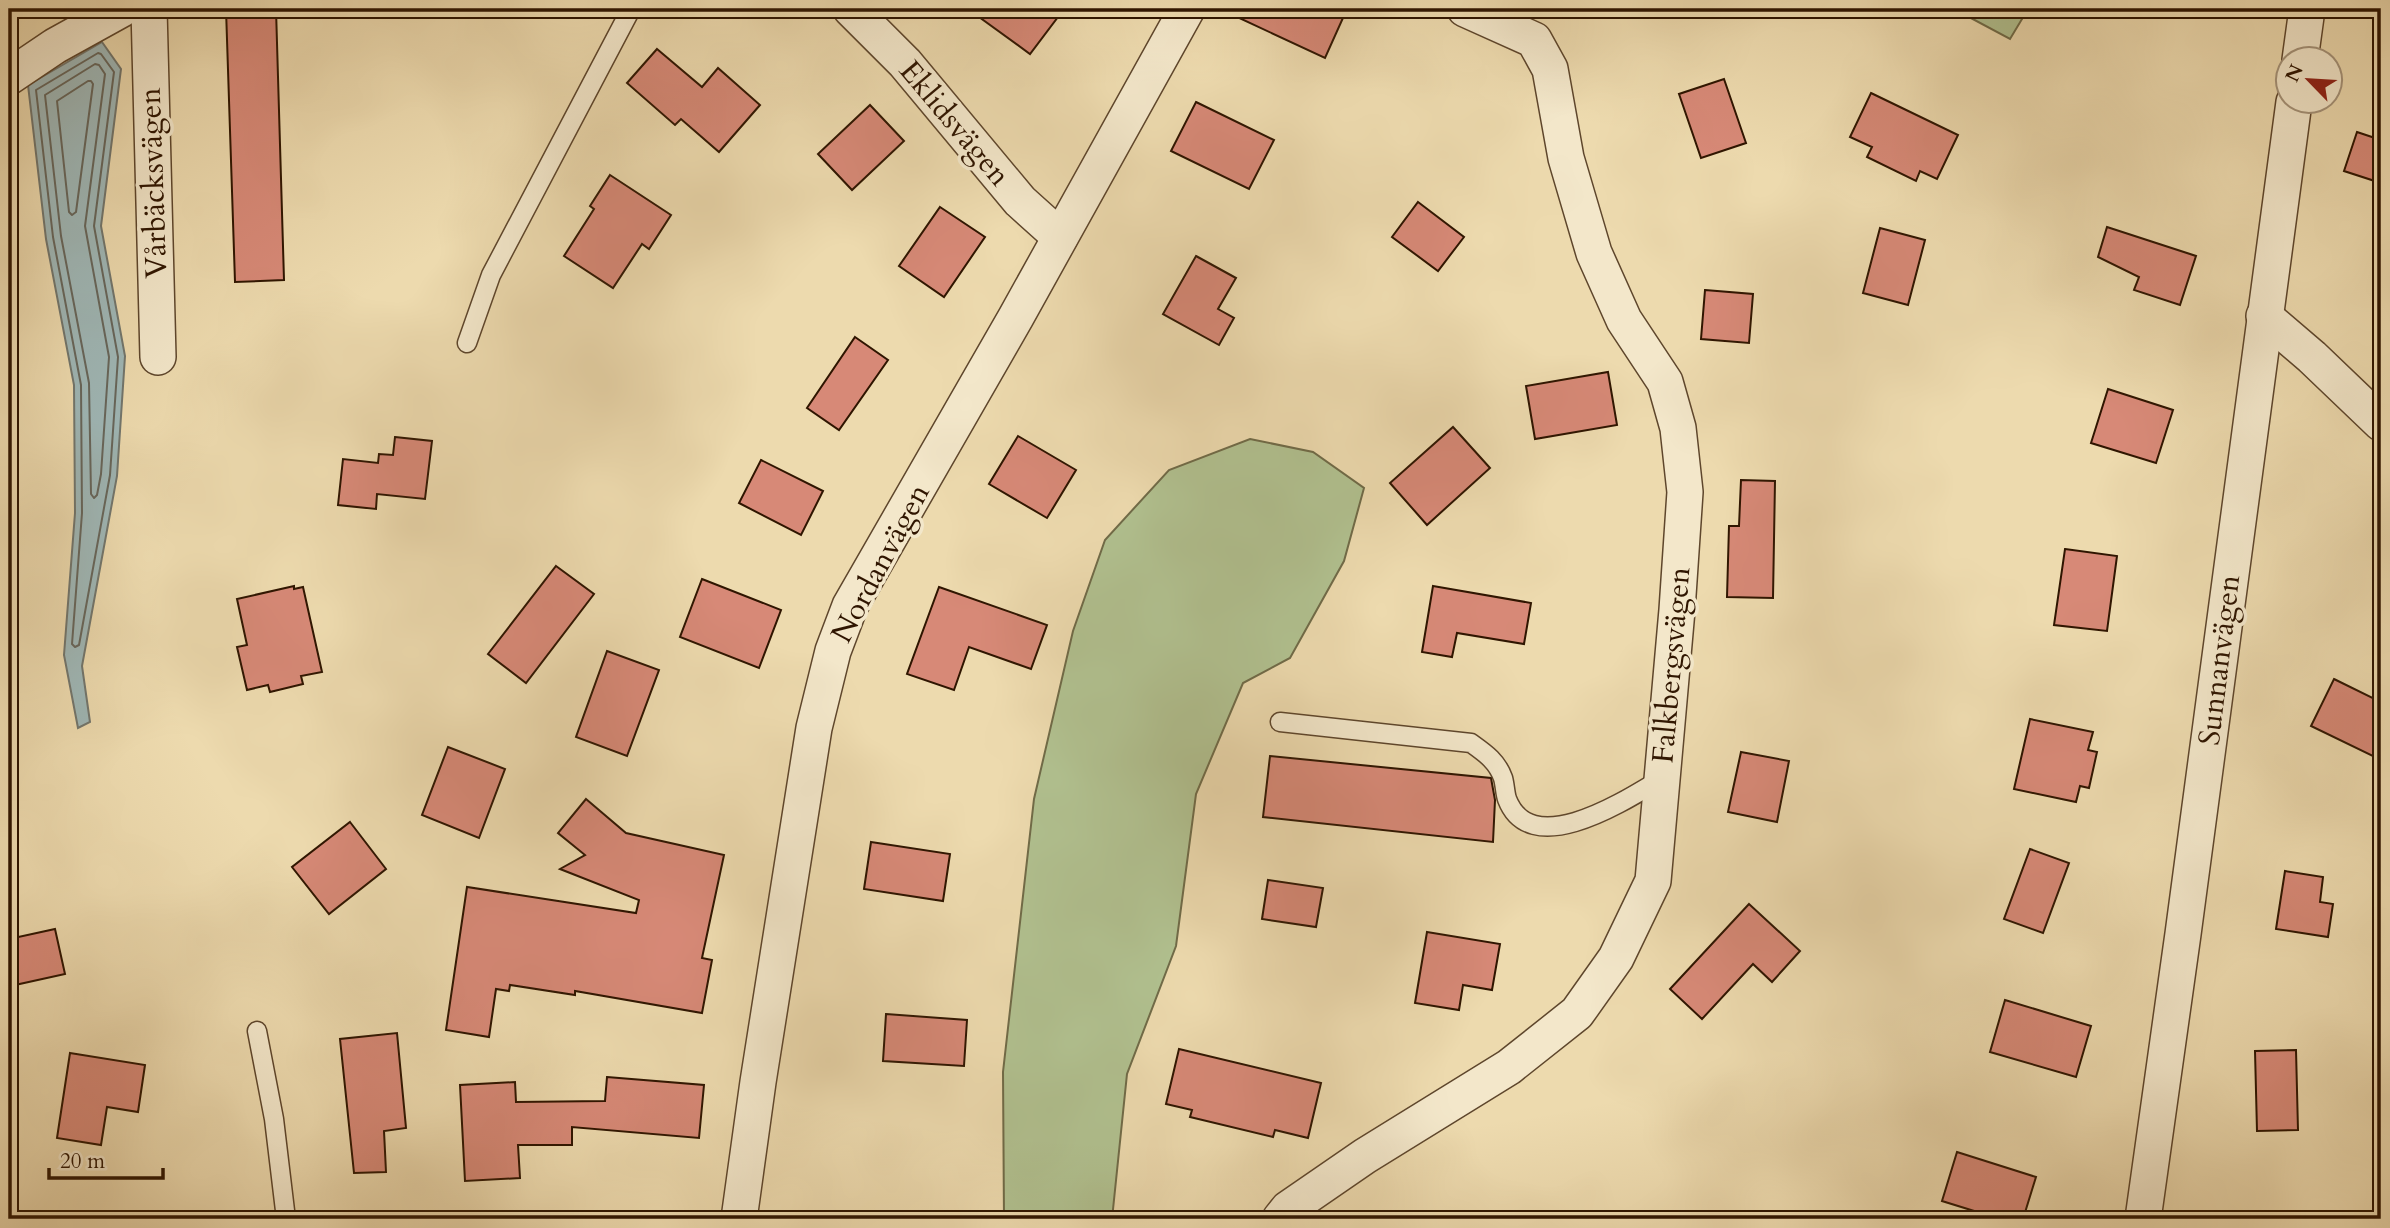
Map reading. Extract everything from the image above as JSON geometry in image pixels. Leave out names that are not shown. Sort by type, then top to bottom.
[{"type":"street","points":[[9,77],[55,46],[122,9]]},
{"type":"street","name":"Vårbäcksvägen","points":[[149,9],[158,357]]},
{"type":"street","name":"Eklidsvägen","points":[[851,9],[905,63],[1020,201],[1060,237]]},
{"type":"street","name":"Nordanvägen","points":[[739,1219],[814,728],[833,651],[850,606],[1187,9]]},
{"type":"street","name":"Falkbergsvägen","points":[[1280,1219],[1288,1209],[1365,1156],[1509,1067],[1577,1013],[1616,958],[1653,881],[1685,492],[1678,428],[1665,382],[1624,320],[1594,253],[1566,158],[1550,69],[1534,40],[1465,9]]},
{"type":"street","points":[[2302,46],[2307,9]]},
{"type":"street","name":"Sunnanvägen","points":[[2143,1219],[2292,116]]},
{"type":"street","points":[[2264,316],[2312,356],[2381,424]]},
{"type":"lane","points":[[467,343],[491,275],[631,9]]},
{"type":"lane","points":[[1280,722],[1471,743],[1498,766],[1507,800],[1521,820],[1541,827],[1569,824],[1618,804],[1661,779]]},
{"type":"lane","points":[[257,1031],[274,1119],[286,1219]]},
{"type":"green space","points":[[1954,9],[2028,9],[2010,39]]},
{"type":"green space","points":[[1250,439],[1313,452],[1364,488],[1344,561],[1290,658],[1243,683],[1196,794],[1176,946],[1127,1074],[1112,1219],[1004,1219],[1003,1072],[1034,799],[1073,631],[1105,540],[1169,470]]},
{"type":"water","points":[[102,42],[121,69],[101,226],[125,356],[117,476],[82,666],[90,722],[78,728],[64,655],[75,513],[74,385],[46,239],[28,85]]},
{"type":"building","points":[[226,9],[276,9],[284,280],[235,282]]},
{"type":"building","points":[[968,9],[1064,9],[1030,54]]},
{"type":"building","points":[[1220,9],[1347,9],[1325,58]]},
{"type":"building","points":[[657,49],[702,87],[718,68],[760,105],[719,152],[681,119],[675,125],[627,83]]},
{"type":"building","points":[[1724,79],[1746,143],[1701,158],[1679,94]]},
{"type":"building","points":[[1871,93],[1958,135],[1937,179],[1920,171],[1916,181],[1867,157],[1872,147],[1850,137]]},
{"type":"building","points":[[1196,102],[1274,140],[1249,189],[1171,151]]},
{"type":"building","points":[[870,105],[904,141],[852,190],[818,154]]},
{"type":"building","points":[[2357,132],[2381,140],[2381,183],[2344,171]]},
{"type":"building","points":[[610,175],[671,215],[649,249],[642,244],[613,288],[564,256],[594,209],[590,206]]},
{"type":"building","points":[[1418,202],[1464,237],[1438,271],[1392,237]]},
{"type":"building","points":[[940,207],[985,237],[944,297],[899,266]]},
{"type":"building","points":[[2107,227],[2196,256],[2180,305],[2134,290],[2139,277],[2098,257]]},
{"type":"building","points":[[1880,228],[1925,240],[1908,305],[1863,293]]},
{"type":"building","points":[[1196,256],[1236,278],[1218,309],[1234,318],[1219,345],[1163,314]]},
{"type":"building","points":[[1705,290],[1753,294],[1749,343],[1701,339]]},
{"type":"building","points":[[855,337],[888,360],[839,430],[807,408]]},
{"type":"building","points":[[1608,372],[1617,425],[1535,439],[1526,386]]},
{"type":"building","points":[[2108,389],[2173,410],[2156,463],[2091,443]]},
{"type":"building","points":[[1453,427],[1490,468],[1427,525],[1390,483]]},
{"type":"building","points":[[1018,436],[1076,470],[1047,518],[989,484]]},
{"type":"building","points":[[395,437],[432,441],[425,499],[377,494],[376,509],[338,505],[343,459],[378,463],[379,454],[393,455]]},
{"type":"building","points":[[761,460],[823,491],[801,535],[739,503]]},
{"type":"building","points":[[1741,480],[1775,481],[1773,598],[1727,597],[1729,526],[1739,526]]},
{"type":"building","points":[[2065,549],[2117,556],[2107,631],[2054,625]]},
{"type":"building","points":[[556,566],[594,594],[526,683],[488,654]]},
{"type":"building","points":[[702,579],[781,610],[759,668],[680,637]]},
{"type":"building","points":[[294,586],[294,589],[303,587],[322,672],[301,676],[303,684],[270,692],[268,685],[247,690],[237,647],[247,645],[237,599]]},
{"type":"building","points":[[1433,586],[1531,603],[1524,644],[1457,633],[1452,657],[1422,652]]},
{"type":"building","points":[[939,587],[1047,625],[1031,669],[969,647],[954,690],[907,674]]},
{"type":"building","points":[[607,651],[659,670],[627,756],[576,737]]},
{"type":"building","points":[[2334,679],[2381,702],[2381,760],[2311,726]]},
{"type":"building","points":[[2030,719],[2093,732],[2088,750],[2097,752],[2089,788],[2080,786],[2076,802],[2014,789]]},
{"type":"building","points":[[448,747],[505,769],[479,838],[422,815]]},
{"type":"building","points":[[1741,752],[1789,761],[1777,822],[1728,812]]},
{"type":"building","points":[[1270,756],[1491,778],[1495,800],[1493,842],[1263,817]]},
{"type":"building","points":[[586,799],[626,833],[724,855],[702,958],[712,960],[702,1013],[575,991],[575,995],[510,985],[509,991],[496,989],[489,1037],[446,1030],[467,887],[636,913],[639,900],[560,869],[585,855],[558,833]]},
{"type":"building","points":[[350,822],[386,869],[329,914],[292,867]]},
{"type":"building","points":[[871,842],[950,854],[943,901],[864,889]]},
{"type":"building","points":[[2030,849],[2069,863],[2043,933],[2004,919]]},
{"type":"building","points":[[2285,871],[2323,877],[2320,902],[2333,904],[2328,937],[2276,929]]},
{"type":"building","points":[[1268,880],[1323,888],[1316,927],[1262,919]]},
{"type":"building","points":[[1749,904],[1800,951],[1772,982],[1753,964],[1702,1019],[1670,989]]},
{"type":"building","points":[[55,929],[65,974],[15,985],[9,957],[9,939]]},
{"type":"building","points":[[1427,932],[1500,944],[1492,990],[1463,985],[1459,1010],[1415,1003]]},
{"type":"building","points":[[2005,1000],[2091,1026],[2076,1077],[1990,1052]]},
{"type":"building","points":[[886,1014],[967,1020],[964,1066],[883,1061]]},
{"type":"building","points":[[397,1033],[406,1128],[384,1131],[386,1172],[354,1173],[340,1039]]},
{"type":"building","points":[[1179,1049],[1321,1083],[1308,1138],[1275,1130],[1273,1137],[1190,1117],[1192,1110],[1166,1104]]},
{"type":"building","points":[[2296,1050],[2298,1130],[2257,1131],[2255,1051]]},
{"type":"building","points":[[70,1053],[145,1065],[138,1112],[107,1107],[101,1145],[57,1138]]},
{"type":"building","points":[[607,1077],[704,1085],[699,1138],[572,1127],[572,1145],[518,1145],[520,1178],[465,1181],[460,1085],[515,1082],[516,1102],[605,1101]]},
{"type":"building","points":[[1957,1152],[2036,1177],[2023,1219],[2000,1219],[1942,1201]]}]
